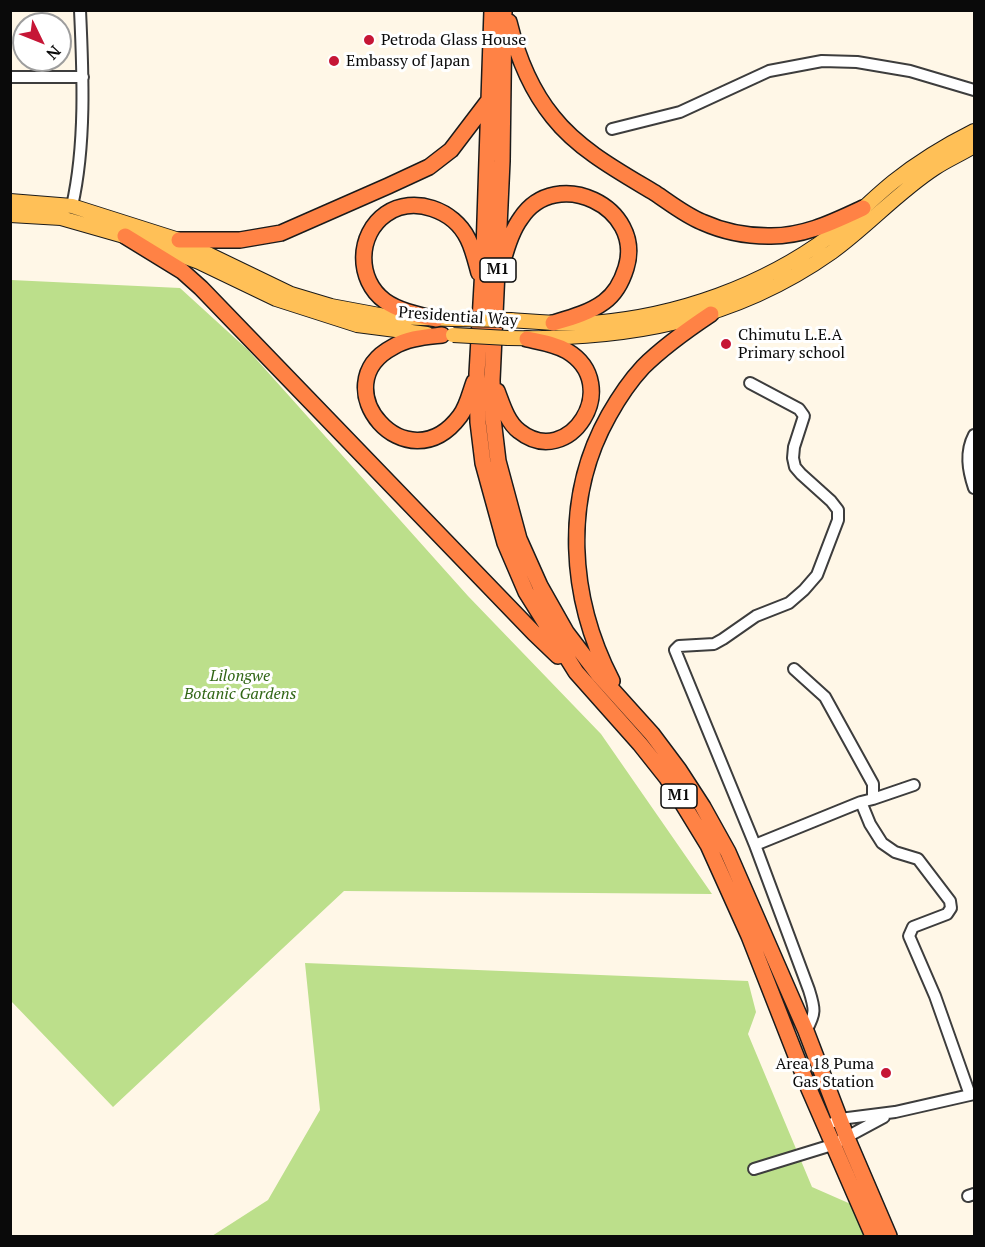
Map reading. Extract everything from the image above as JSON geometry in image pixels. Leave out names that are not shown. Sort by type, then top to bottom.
[{"type":"highway","name":"M1","points":[[492,10],[489,100],[495,159]]},
{"type":"highway","name":"M1","points":[[505,10],[495,159],[490,284],[493,419],[498,461],[519,539],[540,586],[566,632],[598,674],[652,734],[679,770],[720,838],[806,1031],[847,1138],[890,1236]]},
{"type":"highway","points":[[505,10],[514,42],[532,86],[553,118],[581,145],[701,222],[734,232],[769,236],[799,234],[830,224],[863,208]]},
{"type":"highway","points":[[178,240],[240,240],[281,233],[388,186],[429,167],[451,150],[489,100]]},
{"type":"highway","points":[[490,284],[521,217],[534,204],[548,196],[564,193],[579,194],[609,208],[624,229],[628,243],[628,260],[624,276],[615,291],[604,302],[587,312],[553,323]]},
{"type":"highway","points":[[436,319],[412,313],[386,302],[368,281],[363,254],[366,240],[379,220],[387,213],[414,206],[429,207],[450,217],[467,237],[490,284]]},
{"type":"highway","points":[[125,237],[175,266],[201,288],[534,633],[576,672]]},
{"type":"highway","name":"M1","points":[[490,284],[477,374],[478,422],[483,463],[505,543],[526,592],[576,672],[667,778],[708,845],[749,936],[824,1126],[873,1236]]},
{"type":"highway","points":[[623,702],[600,658],[583,605],[577,567],[576,525],[583,480],[597,436],[616,402],[641,369],[672,341],[711,314]]},
{"type":"highway","points":[[447,335],[413,339],[393,347],[381,355],[371,367],[366,384],[366,398],[380,425],[391,434],[407,439],[423,440],[436,436],[449,428],[461,415],[477,374]]},
{"type":"highway","points":[[492,380],[507,415],[517,430],[525,435],[549,441],[561,439],[574,431],[584,420],[589,411],[592,394],[590,382],[578,359],[555,345],[527,339]]},
{"type":"main road","points":[[895,181],[944,141],[975,123]]},
{"type":"main road","points":[[895,181],[930,156],[975,131]]},
{"type":"main road","name":"Presidential Way","points":[[10,215],[62,218],[125,237],[199,262],[276,299],[347,322],[447,335],[527,339],[596,336],[634,331],[711,314],[760,294],[832,252],[934,169],[975,146]]},
{"type":"main road","name":"Presidential Way","points":[[10,201],[72,206],[178,240],[291,294],[331,306],[390,317],[591,323],[631,318],[699,303],[751,284],[831,235],[895,181]]},
{"type":"street","points":[[72,206],[77,183],[83,77],[80,10]]},
{"type":"street","points":[[612,129],[680,112],[769,71],[822,62],[857,62],[910,71],[975,90]]},
{"type":"street","points":[[10,76],[83,77]]},
{"type":"street","points":[[750,383],[799,409],[804,416],[794,447],[795,466],[831,501],[837,510],[838,520],[817,574],[789,603],[756,616],[714,644],[679,646],[675,650],[755,845],[815,1010],[806,1031]]},
{"type":"street","points":[[975,435],[968,452],[968,462],[975,488]]},
{"type":"street","points":[[794,669],[825,697],[873,784],[873,799]]},
{"type":"street","points":[[755,845],[861,802],[914,785]]},
{"type":"street","points":[[824,1126],[840,1119],[895,1112],[972,1095],[935,996],[909,936],[913,927],[947,914],[951,908],[950,901],[918,859],[895,852],[882,843],[870,824],[861,802]]},
{"type":"street","points":[[754,1169],[832,1145],[895,1112]]},
{"type":"green space","name":"Lilongwe Botanic Gardens","points":[[11,280],[180,288],[248,350],[468,596],[601,734],[712,894],[344,891],[113,1107],[11,1001]]},
{"type":"green space","points":[[305,963],[748,981],[756,1012],[748,1034],[812,1187],[853,1205],[866,1236],[212,1236],[268,1200],[320,1110]]},
{"type":"place","name":"Petroda Glass House","points":[[369,40]]},
{"type":"place","name":"Embassy of Japan","points":[[334,61]]},
{"type":"place","name":"Chimutu L.E.A Primary school","points":[[726,344]]},
{"type":"place","name":"Area 18 Puma Gas Station","points":[[886,1073]]}]
